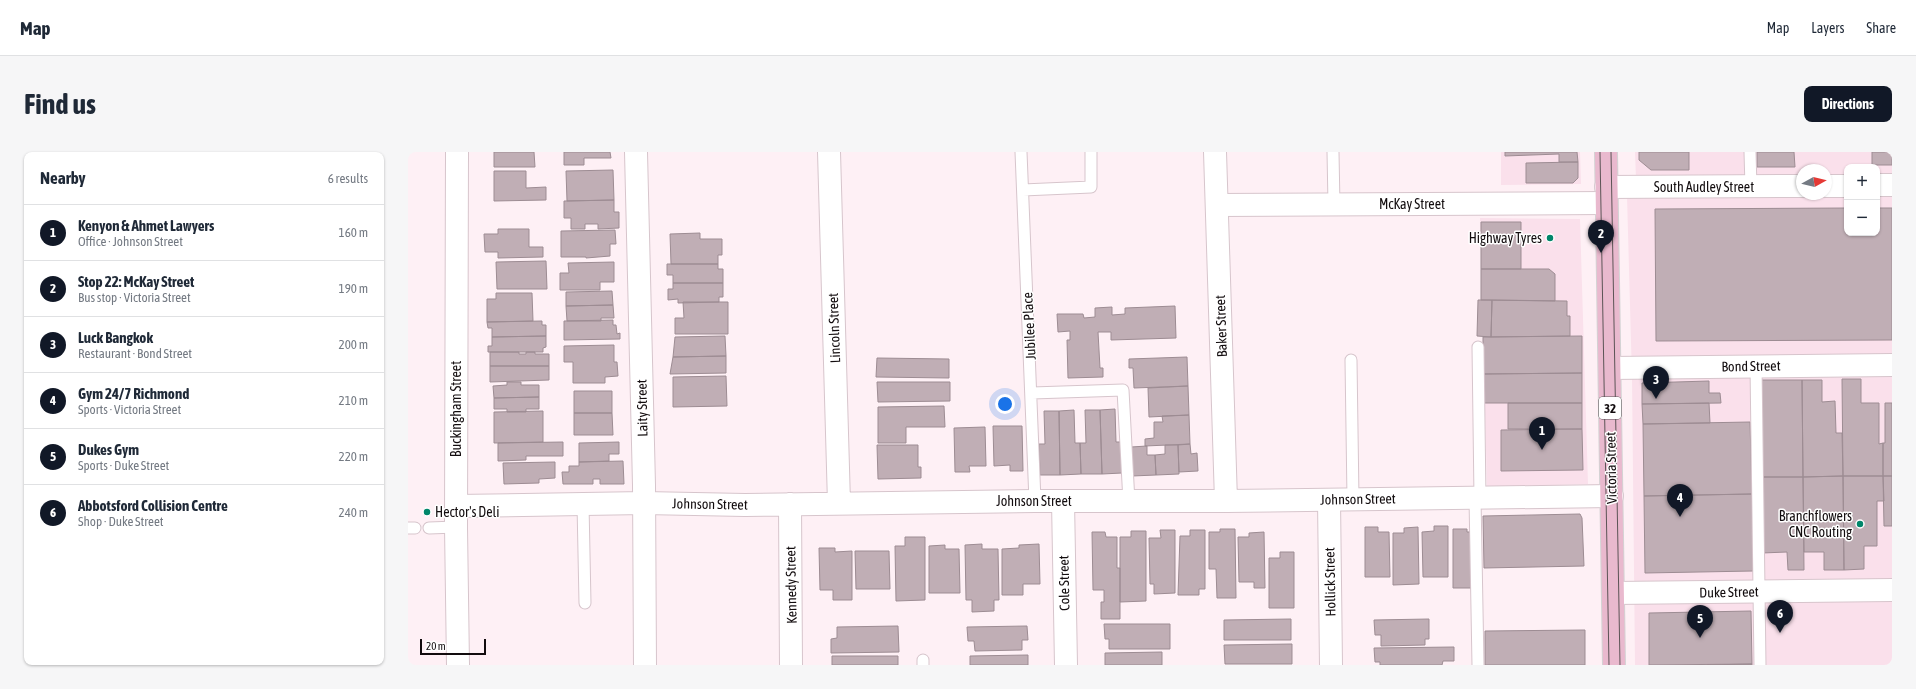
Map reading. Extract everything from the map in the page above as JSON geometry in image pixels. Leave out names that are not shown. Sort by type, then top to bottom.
[{"type":"main road","name":"Victoria Street","points":[[1606,152],[1614,665]]},
{"type":"street","name":"Buckingham Street","points":[[457,152],[456,527],[458,665]]},
{"type":"street","name":"Laity Street","points":[[636,152],[644,503],[645,665]]},
{"type":"street","name":"Lincoln Street","points":[[828,152],[839,503]]},
{"type":"street","name":"Baker Street","points":[[1215,152],[1226,501]]},
{"type":"street","points":[[1880,185],[1892,185]]},
{"type":"street","name":"South Audley Street","points":[[1606,195],[1751,187],[1796,186]]},
{"type":"street","points":[[1832,186],[1844,186]]},
{"type":"street","name":"McKay Street","points":[[1217,205],[1334,204],[1606,195]]},
{"type":"street","name":"Bond Street","points":[[1610,368],[1892,365]]},
{"type":"street","name":"Johnson Street","points":[[456,506],[644,503],[790,504],[1035,501],[1129,502],[1612,496]]},
{"type":"street","name":"Hollick Street","points":[[1329,500],[1331,665]]},
{"type":"street","name":"Cole Street","points":[[1063,501],[1066,665]]},
{"type":"street","name":"Kennedy Street","points":[[790,504],[791,665]]},
{"type":"street","name":"Duke Street","points":[[1613,593],[1892,590]]},
{"type":"lane","name":"Jubilee Place","points":[[1021,152],[1032,393],[1035,501]]},
{"type":"lane","points":[[1023,190],[1091,187],[1091,152]]},
{"type":"lane","points":[[1333,152],[1334,204]]},
{"type":"lane","points":[[1750,152],[1751,187]]},
{"type":"lane","points":[[1478,347],[1478,665]]},
{"type":"lane","points":[[1351,360],[1353,499]]},
{"type":"lane","points":[[1756,366],[1760,665]]},
{"type":"lane","points":[[1032,393],[1123,390],[1129,502]]},
{"type":"lane","points":[[583,504],[585,603]]},
{"type":"lane","points":[[430,528],[456,527]]},
{"type":"shaded area","points":[[1501,152],[1580,152],[1581,184],[1501,185]]},
{"type":"shaded area","points":[[1635,152],[1892,152],[1892,185],[1880,185],[1880,164],[1844,164],[1844,184],[1832,183],[1832,164],[1796,164],[1796,183],[1636,179]]},
{"type":"shaded area","points":[[1796,194],[1796,200],[1832,200],[1832,194],[1844,194],[1844,236],[1880,236],[1880,194],[1892,194],[1892,665],[1635,665],[1632,378],[1627,196]]},
{"type":"shaded area","points":[[1480,218],[1580,219],[1588,484],[1487,487]]},
{"type":"building","points":[[494,152],[534,152],[535,167],[494,167]]},
{"type":"building","points":[[564,152],[610,152],[611,158],[584,158],[584,165],[564,165]]},
{"type":"building","points":[[1505,152],[1577,152],[1578,162],[1559,162],[1559,154],[1505,156]]},
{"type":"building","points":[[1639,152],[1689,152],[1689,170],[1651,170],[1639,160]]},
{"type":"building","points":[[1757,152],[1794,152],[1795,167],[1757,167]]},
{"type":"building","points":[[1872,152],[1892,152],[1892,165],[1872,164]]},
{"type":"building","points":[[1578,162],[1578,178],[1573,183],[1526,183],[1526,163]]},
{"type":"building","points":[[613,170],[614,200],[567,201],[566,171]]},
{"type":"building","points":[[494,171],[526,171],[526,188],[546,187],[546,200],[494,201]]},
{"type":"building","points":[[614,200],[614,212],[619,212],[619,228],[598,229],[598,224],[585,224],[585,229],[571,229],[571,218],[564,218],[564,201]]},
{"type":"building","points":[[1844,208],[1844,236],[1880,236],[1880,208],[1892,208],[1892,340],[1656,341],[1655,209]]},
{"type":"building","points":[[1481,222],[1521,222],[1521,269],[1481,269]]},
{"type":"building","points":[[498,229],[529,229],[529,247],[543,247],[543,257],[498,258],[498,252],[485,252],[484,234],[498,234]]},
{"type":"building","points":[[615,230],[616,244],[610,244],[610,256],[586,258],[561,257],[561,231]]},
{"type":"building","points":[[700,233],[700,239],[722,239],[722,255],[718,255],[718,264],[671,264],[670,234]]},
{"type":"building","points":[[546,261],[547,289],[497,289],[496,262]]},
{"type":"building","points":[[614,262],[614,282],[600,282],[600,290],[560,290],[560,273],[569,273],[568,263]]},
{"type":"building","points":[[667,264],[718,264],[718,269],[723,269],[723,283],[673,283],[673,275],[667,275]]},
{"type":"building","points":[[1481,269],[1549,269],[1555,274],[1555,301],[1481,300]]},
{"type":"building","points":[[673,283],[723,283],[723,297],[719,297],[719,302],[678,303],[678,299],[668,300],[668,289],[673,289]]},
{"type":"building","points":[[612,291],[613,305],[566,306],[566,292]]},
{"type":"building","points":[[496,293],[532,293],[533,321],[487,322],[487,299],[496,299]]},
{"type":"building","points":[[1478,300],[1492,300],[1491,337],[1477,336]]},
{"type":"building","points":[[1492,300],[1567,301],[1567,316],[1570,316],[1570,336],[1491,337]]},
{"type":"building","points":[[683,302],[728,302],[728,334],[675,334],[675,318],[684,318]]},
{"type":"building","points":[[613,305],[614,318],[601,318],[601,321],[567,321],[566,306]]},
{"type":"building","points":[[1175,306],[1176,338],[1111,340],[1111,332],[1098,332],[1100,368],[1103,368],[1103,377],[1068,378],[1067,340],[1070,340],[1070,331],[1058,332],[1057,314],[1083,314],[1084,318],[1095,317],[1095,308],[1112,307],[1112,315],[1125,314],[1125,308]]},
{"type":"building","points":[[613,320],[613,325],[616,325],[617,334],[620,333],[620,339],[564,340],[564,321]]},
{"type":"building","points":[[542,321],[542,325],[546,325],[546,336],[492,337],[492,328],[488,328],[487,322]]},
{"type":"building","points":[[546,336],[546,347],[543,348],[543,352],[488,352],[488,346],[492,346],[492,337]]},
{"type":"building","points":[[725,336],[726,356],[673,357],[675,337]]},
{"type":"building","points":[[1582,336],[1582,373],[1483,374],[1483,337]]},
{"type":"building","points":[[614,345],[614,362],[617,362],[618,376],[605,377],[605,383],[573,383],[573,362],[564,362],[564,346]]},
{"type":"building","points":[[490,352],[519,352],[519,354],[526,354],[526,352],[535,352],[535,354],[549,354],[549,366],[490,366]]},
{"type":"building","points":[[726,356],[726,373],[670,374],[673,357]]},
{"type":"building","points":[[1187,357],[1188,386],[1134,388],[1133,368],[1129,368],[1129,359]]},
{"type":"building","points":[[877,358],[949,359],[949,378],[876,377]]},
{"type":"building","points":[[490,366],[549,366],[549,380],[490,382]]},
{"type":"building","points":[[1582,373],[1582,403],[1483,403],[1483,374]]},
{"type":"building","points":[[726,376],[727,406],[673,407],[673,377]]},
{"type":"building","points":[[1842,379],[1861,379],[1861,403],[1879,403],[1879,444],[1883,443],[1883,476],[1843,476]]},
{"type":"building","points":[[1759,380],[1802,380],[1803,477],[1761,477]]},
{"type":"building","points":[[1802,380],[1822,380],[1822,402],[1835,401],[1836,433],[1842,433],[1843,476],[1803,477]]},
{"type":"building","points":[[1709,381],[1709,393],[1720,393],[1721,403],[1642,404],[1642,383]]},
{"type":"building","points":[[507,382],[521,382],[521,385],[539,385],[539,397],[494,398],[493,386],[507,385]]},
{"type":"building","points":[[877,382],[950,382],[950,401],[878,402]]},
{"type":"building","points":[[1188,386],[1189,415],[1149,417],[1148,388]]},
{"type":"building","points":[[574,391],[612,391],[612,413],[574,413]]},
{"type":"building","points":[[539,397],[539,409],[526,409],[526,412],[507,412],[507,409],[494,409],[494,398]]},
{"type":"building","points":[[1508,403],[1582,403],[1582,429],[1508,429]]},
{"type":"building","points":[[1709,403],[1710,423],[1643,424],[1642,404]]},
{"type":"building","points":[[1885,403],[1892,403],[1892,476],[1883,476]]},
{"type":"building","points":[[944,406],[945,427],[906,427],[906,443],[878,443],[878,407]]},
{"type":"building","points":[[1115,409],[1116,442],[1121,442],[1122,473],[1102,474],[1100,410]]},
{"type":"building","points":[[1074,410],[1075,443],[1080,443],[1081,474],[1060,475],[1059,411]]},
{"type":"building","points":[[1085,410],[1100,410],[1102,474],[1081,474],[1080,443],[1086,443]]},
{"type":"building","points":[[543,411],[543,442],[494,443],[494,412]]},
{"type":"building","points":[[1044,411],[1059,411],[1060,475],[1040,475],[1039,444],[1045,444]]},
{"type":"building","points":[[574,413],[612,413],[613,435],[574,435]]},
{"type":"building","points":[[1189,415],[1190,444],[1145,446],[1145,439],[1154,438],[1154,422],[1163,422],[1162,416]]},
{"type":"building","points":[[1750,422],[1752,494],[1644,496],[1643,424]]},
{"type":"building","points":[[993,426],[1022,426],[1023,471],[1010,471],[1010,465],[994,466]]},
{"type":"building","points":[[985,427],[986,466],[969,466],[970,472],[955,472],[954,428]]},
{"type":"building","points":[[1582,429],[1583,470],[1501,471],[1501,430]]},
{"type":"building","points":[[563,442],[563,456],[526,456],[526,460],[498,461],[498,443]]},
{"type":"building","points":[[619,442],[619,454],[609,454],[609,461],[579,462],[579,443]]},
{"type":"building","points":[[1190,444],[1191,454],[1197,453],[1198,471],[1179,472],[1178,445]]},
{"type":"building","points":[[877,445],[918,445],[918,467],[921,467],[921,478],[878,479]]},
{"type":"building","points":[[1165,445],[1178,445],[1179,474],[1156,475],[1155,455],[1165,454]]},
{"type":"building","points":[[1147,446],[1147,455],[1155,455],[1156,475],[1132,476],[1131,447]]},
{"type":"building","points":[[623,461],[624,484],[600,484],[600,479],[593,479],[593,484],[563,484],[562,472],[569,472],[569,466],[579,466],[579,462]]},
{"type":"building","points":[[555,462],[555,478],[539,479],[539,483],[504,484],[503,463]]},
{"type":"building","name":"Branchflowers CNC Routing","points":[[1843,476],[1883,476],[1884,501],[1877,501],[1877,546],[1864,546],[1864,569],[1844,570]]},
{"type":"building","points":[[1843,476],[1844,570],[1824,570],[1824,552],[1804,552],[1803,477]]},
{"type":"building","points":[[1883,476],[1892,476],[1892,526],[1884,526]]},
{"type":"building","points":[[1761,477],[1803,477],[1804,570],[1788,570],[1787,552],[1762,553]]},
{"type":"building","points":[[1752,494],[1753,571],[1645,573],[1644,496]]},
{"type":"building","points":[[1580,514],[1582,518],[1584,566],[1484,568],[1483,516]]},
{"type":"building","points":[[1434,526],[1448,526],[1448,577],[1423,577],[1422,532],[1434,531]]},
{"type":"building","points":[[1365,527],[1378,527],[1378,532],[1389,532],[1390,577],[1365,577]]},
{"type":"building","points":[[1418,527],[1419,584],[1393,585],[1393,533],[1404,533],[1404,528]]},
{"type":"building","points":[[1220,529],[1235,529],[1236,598],[1217,598],[1216,569],[1209,569],[1209,532],[1220,532]]},
{"type":"building","points":[[1453,529],[1467,529],[1467,532],[1472,532],[1472,588],[1453,588]]},
{"type":"building","points":[[1160,530],[1175,530],[1175,593],[1154,594],[1154,584],[1150,584],[1149,538],[1161,538]]},
{"type":"building","points":[[1190,530],[1205,530],[1205,589],[1199,589],[1199,595],[1178,595],[1180,536],[1190,536]]},
{"type":"building","points":[[1131,531],[1146,531],[1146,601],[1120,602],[1120,537],[1131,537]]},
{"type":"building","points":[[1092,532],[1105,532],[1106,537],[1117,537],[1117,568],[1120,568],[1120,619],[1101,619],[1101,602],[1104,602],[1104,590],[1093,590]]},
{"type":"building","points":[[1264,532],[1265,588],[1254,588],[1254,582],[1239,582],[1238,537],[1249,537],[1249,533]]},
{"type":"building","points":[[905,537],[925,537],[925,600],[896,601],[895,546],[905,546]]},
{"type":"building","points":[[982,544],[982,549],[998,549],[999,600],[994,600],[994,611],[972,612],[972,600],[966,600],[965,545]]},
{"type":"building","points":[[1039,544],[1040,584],[1023,584],[1023,595],[1002,595],[1002,549],[1019,548],[1019,545]]},
{"type":"building","points":[[945,545],[945,549],[959,549],[960,593],[929,593],[929,546]]},
{"type":"building","points":[[819,548],[835,548],[835,552],[852,551],[852,600],[833,600],[833,590],[820,590]]},
{"type":"building","points":[[855,551],[889,551],[890,589],[856,589]]},
{"type":"building","points":[[1280,552],[1294,552],[1294,608],[1269,608],[1269,558],[1280,558]]},
{"type":"building","points":[[1751,611],[1752,664],[1649,665],[1649,613]]},
{"type":"building","points":[[1291,619],[1291,640],[1224,640],[1224,620]]},
{"type":"building","points":[[1429,619],[1429,639],[1425,639],[1425,645],[1381,646],[1381,635],[1375,635],[1374,620]]},
{"type":"building","points":[[1104,624],[1170,624],[1170,649],[1109,649],[1109,639],[1105,639]]},
{"type":"building","points":[[898,626],[899,652],[831,653],[831,639],[837,638],[837,627]]},
{"type":"building","points":[[1027,626],[1028,640],[1022,640],[1022,650],[975,651],[974,641],[968,641],[967,627]]},
{"type":"building","points":[[1585,630],[1585,665],[1485,665],[1485,631]]},
{"type":"building","points":[[1292,644],[1292,664],[1225,664],[1224,645]]},
{"type":"building","points":[[1454,647],[1454,661],[1443,661],[1442,665],[1380,665],[1380,662],[1375,662],[1374,648]]},
{"type":"building","points":[[1162,652],[1162,665],[1105,665],[1105,653]]},
{"type":"building","points":[[1028,655],[1028,665],[970,665],[970,656]]},
{"type":"building","points":[[832,656],[898,656],[898,665],[832,665]]},
{"type":"building","points":[[1752,664],[1752,665],[1707,665]]},
{"type":"tram line","points":[[1600,152],[1609,665]]},
{"type":"tram line","points":[[1611,152],[1620,665]]},
{"type":"place","name":"Highway Tyres","points":[[1550,238]]},
{"type":"place","name":"Stop 22: McKay Street","points":[[1601,253]]},
{"type":"place","name":"Luck Bangkok","points":[[1656,399]]},
{"type":"place","name":"Kenyon & Ahmet Lawyers","points":[[1542,450]]},
{"type":"place","name":"Hector's Deli","points":[[427,512]]},
{"type":"place","name":"Gym 24/7 Richmond","points":[[1680,517]]},
{"type":"place","name":"Branchflowers CNC Routing","points":[[1860,524]]},
{"type":"place","name":"Abbotsford Collision Centre","points":[[1780,633]]},
{"type":"place","name":"Dukes Gym","points":[[1700,638]]}]
